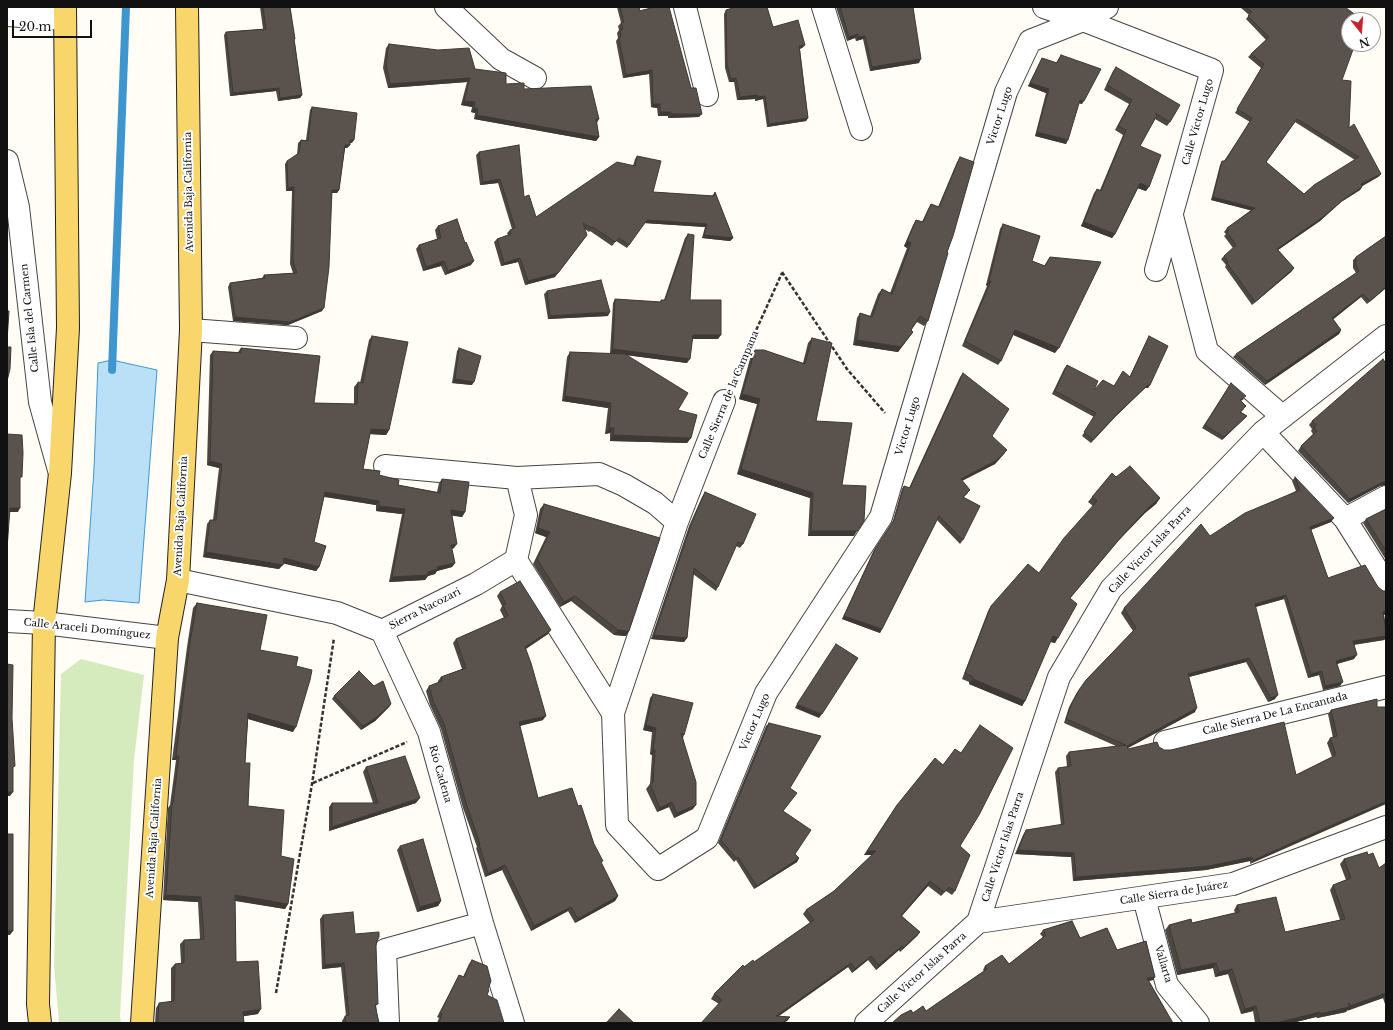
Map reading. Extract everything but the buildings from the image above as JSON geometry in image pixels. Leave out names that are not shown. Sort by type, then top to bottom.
[{"type":"main road","name":"Avenida Baja California","points":[[142,1023],[167,638],[178,580],[191,330],[188,7]]},
{"type":"main road","points":[[40,1023],[38,1004],[44,623],[60,473],[68,328],[64,13]]},
{"type":"street","points":[[446,7],[501,59],[536,78]]},
{"type":"street","points":[[685,7],[707,95]]},
{"type":"street","points":[[823,7],[861,129]]},
{"type":"street","points":[[1044,7],[1083,20]]},
{"type":"street","name":"Victor Lugo","points":[[613,713],[617,825],[658,869],[708,838],[766,693],[881,517],[1006,92],[1030,41],[1083,20],[1107,7]]},
{"type":"street","points":[[7,15],[64,13]]},
{"type":"street","name":"Calle Víctor Lugo","points":[[1083,20],[1212,70],[1156,270]]},
{"type":"street","name":"Calle Isla del Carmen","points":[[7,161],[40,402],[60,473]]},
{"type":"street","name":"Calle Víctor Lugo","points":[[1172,215],[1207,351],[1282,416]]},
{"type":"street","points":[[191,330],[296,338]]},
{"type":"street","name":"Calle Víctor Islas Parra","points":[[978,922],[1060,677],[1111,589],[1263,432],[1386,336]]},
{"type":"street","name":"Calle Sierra de la Campana","points":[[613,713],[677,522],[724,402]]},
{"type":"street","points":[[1263,432],[1344,519],[1386,584]]},
{"type":"street","points":[[385,466],[517,478],[599,474],[624,485],[656,503],[677,522]]},
{"type":"street","points":[[517,478],[526,515],[516,560],[613,713]]},
{"type":"street","points":[[1344,519],[1386,497]]},
{"type":"street","name":"Sierra Nacozari","points":[[178,580],[337,613],[382,632],[476,584],[516,560]]},
{"type":"street","name":"Calle Araceli Domínguez","points":[[7,621],[44,623],[167,638]]},
{"type":"street","name":"Río Cadena","points":[[382,632],[428,732],[482,923],[513,1023]]},
{"type":"street","name":"Calle Sierra De La Encantada","points":[[1165,742],[1386,687]]},
{"type":"street","name":"Calle Sierra de Juárez","points":[[978,922],[1233,884],[1386,827]]},
{"type":"street","name":"Vallarta","points":[[1144,898],[1167,985],[1198,1023]]},
{"type":"street","name":"Calle Victor Islas Parra","points":[[866,1023],[978,922]]},
{"type":"street","points":[[388,1023],[385,950],[482,923]]},
{"type":"path","name":"Calle Sierra de la Campana","points":[[724,402],[782,272],[848,369],[905,436]]},
{"type":"path","points":[[276,993],[312,784],[337,613]]},
{"type":"path","points":[[312,784],[428,732]]},
{"type":"green space","points":[[81,659],[144,675],[134,760],[120,1016],[121,1023],[59,1023],[54,965],[61,674]]},
{"type":"water","points":[[112,360],[157,370],[139,603],[103,600],[85,602],[94,469],[98,363]]},
{"type":"waterway","points":[[112,370],[126,7]]}]
